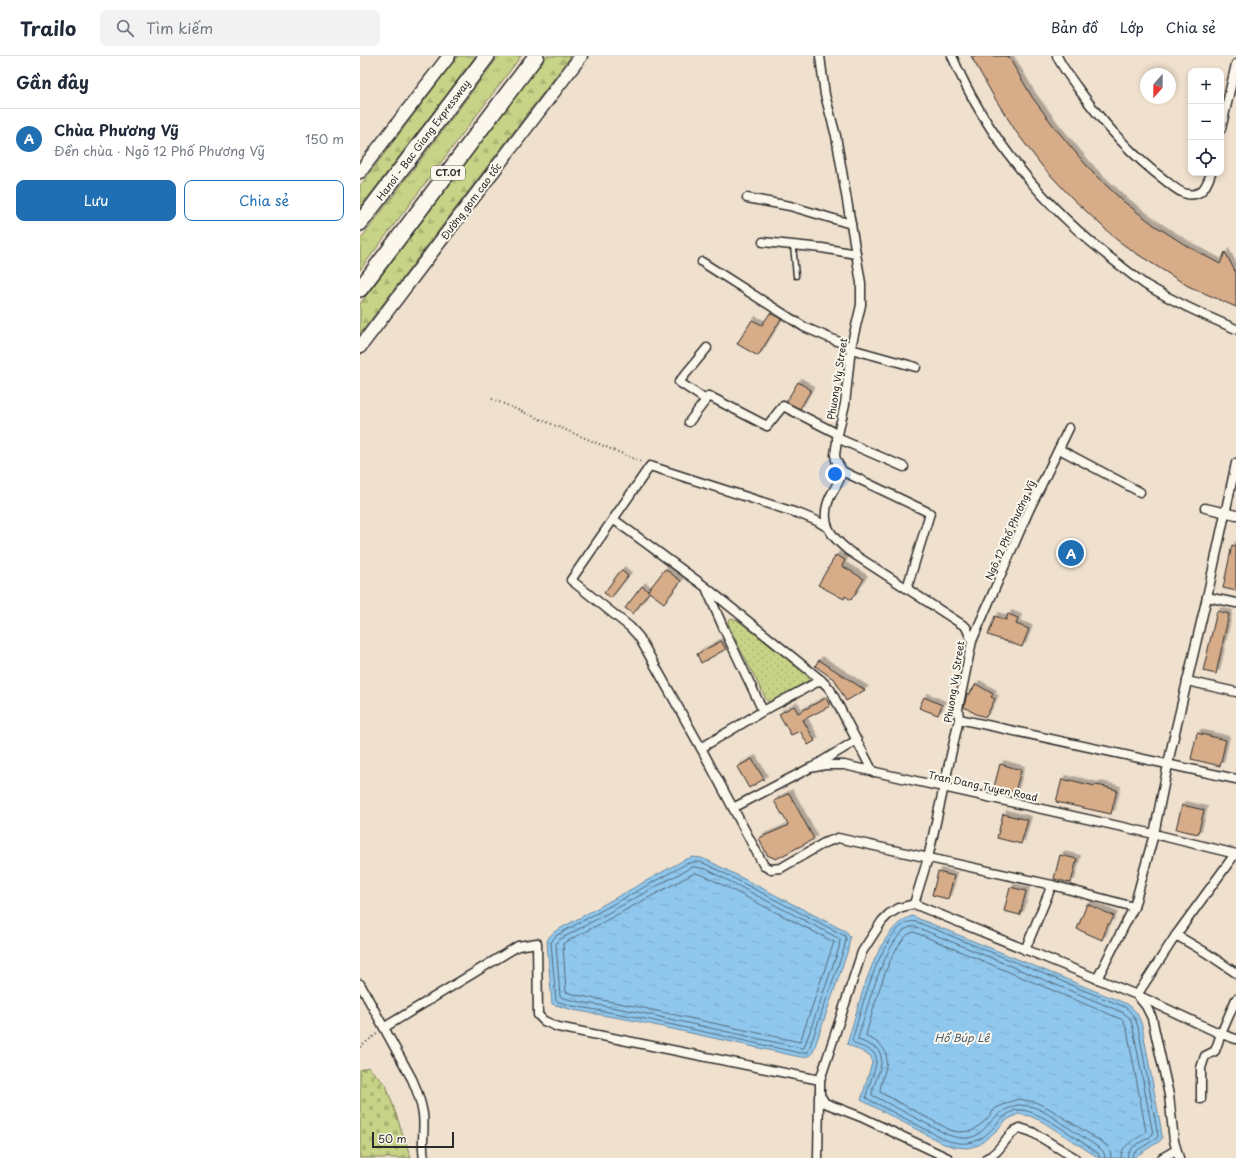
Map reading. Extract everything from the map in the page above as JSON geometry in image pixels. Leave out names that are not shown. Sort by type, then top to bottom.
[{"type":"highway","name":"Hanoi - Bac Giang Expressway","points":[[360,224],[487,56]]},
{"type":"highway","name":"CT.01","points":[[360,289],[536,56]]},
{"type":"main road","points":[[360,172],[449,56]]},
{"type":"main road","name":"Đường gom cao tốc","points":[[360,347],[581,56]]},
{"type":"street","name":"Phuong Vy Street","points":[[820,56],[825,95],[836,136],[861,283],[862,305],[851,348],[845,404],[837,436],[835,455],[842,472]]},
{"type":"street","points":[[952,56],[964,84],[984,118],[1008,152],[1035,187],[1078,231],[1145,284],[1202,314],[1236,329]]},
{"type":"street","points":[[1057,56],[1076,85],[1103,121],[1127,147],[1158,175],[1183,193],[1193,194],[1197,194],[1205,188],[1210,176]]},
{"type":"street","points":[[1224,116],[1236,64]]},
{"type":"street","points":[[747,198],[790,206],[851,224]]},
{"type":"street","points":[[763,242],[856,254]]},
{"type":"street","points":[[702,262],[804,327],[851,348],[916,367]]},
{"type":"street","points":[[706,400],[678,382],[707,348]]},
{"type":"street","points":[[688,422],[709,396],[767,426],[783,406],[837,436],[904,467]]},
{"type":"street","name":"Ngõ 12 Phố Phương Vỹ","points":[[972,641],[1029,510],[1069,428]]},
{"type":"street","points":[[1059,449],[1140,492]]},
{"type":"street","points":[[1097,979],[1134,907],[1154,834],[1168,763],[1207,597],[1224,512],[1236,463]]},
{"type":"street","points":[[827,527],[800,514],[650,466],[571,580],[630,627],[639,637],[701,748],[764,866],[770,869],[781,868],[824,843],[838,838],[1052,885],[1134,907]]},
{"type":"street","points":[[827,527],[827,507],[842,472],[930,513],[907,588]]},
{"type":"street","points":[[1206,508],[1236,515]]},
{"type":"street","points":[[613,519],[706,588],[821,680],[830,689],[873,772]]},
{"type":"street","name":"Phuong Vy Street","points":[[827,527],[830,533],[849,551],[966,627],[972,641],[958,709],[959,719],[928,858],[914,904]]},
{"type":"street","points":[[706,588],[763,711]]},
{"type":"street","points":[[1207,597],[1236,603]]},
{"type":"street","points":[[701,748],[763,711],[821,680]]},
{"type":"street","points":[[1187,681],[1236,692]]},
{"type":"street","points":[[959,719],[1168,763],[1236,779]]},
{"type":"street","points":[[810,768],[857,740]]},
{"type":"street","name":"Tran Dang Tuyen Road","points":[[733,808],[810,768],[825,765],[844,765],[1154,834],[1235,854]]},
{"type":"street","points":[[1137,995],[1176,935],[1235,854]]},
{"type":"street","points":[[1025,950],[1052,885]]},
{"type":"street","points":[[818,1158],[820,1080],[862,952],[882,921],[899,908],[914,904],[1137,995],[1221,1034],[1236,1039]]},
{"type":"street","points":[[1176,935],[1236,972]]},
{"type":"street","points":[[385,1027],[518,946],[537,943],[538,1015],[544,1021],[566,1028],[820,1080]]},
{"type":"street","points":[[360,984],[385,1027],[418,1093],[423,1115],[422,1151],[424,1158]]},
{"type":"street","points":[[1137,995],[1146,1006],[1152,1018],[1169,1095],[1178,1154],[1162,1158]]},
{"type":"street","points":[[1201,1099],[1201,1068],[1205,1056],[1216,1051],[1221,1034],[1236,999]]},
{"type":"street","points":[[820,1095],[825,1103],[861,1117],[948,1158]]},
{"type":"street","points":[[986,1158],[994,1154],[1016,1129],[1020,1128],[1032,1132],[1075,1158]]},
{"type":"lane","points":[[793,245],[796,276]]},
{"type":"path","points":[[492,399],[650,466]]},
{"type":"path","points":[[360,1047],[385,1027]]},
{"type":"green space","points":[[458,56],[476,56],[360,208],[360,186]]},
{"type":"green space","points":[[499,56],[521,56],[360,270],[360,240]]},
{"type":"green space","points":[[546,56],[571,56],[360,334],[360,304]]},
{"type":"green space","points":[[731,618],[737,620],[803,671],[808,675],[809,680],[773,702],[767,701],[729,627],[728,621]]},
{"type":"green space","points":[[368,1067],[386,1085],[411,1158],[360,1158],[360,1070]]},
{"type":"water","points":[[693,857],[709,861],[847,932],[850,937],[848,950],[813,1052],[809,1056],[800,1057],[631,1020],[573,1010],[552,1004],[547,942],[549,937],[554,932],[684,860]]},
{"type":"water","name":"Hồ Búp Lê","points":[[912,916],[1127,1004],[1133,1009],[1142,1026],[1161,1128],[1162,1138],[1160,1141],[1133,1158],[1099,1158],[1043,1122],[1030,1116],[1018,1114],[1005,1121],[996,1131],[979,1145],[968,1148],[955,1147],[944,1144],[861,1100],[872,1063],[871,1056],[847,1044],[863,991],[878,952],[888,936],[899,923]]},
{"type":"building","points":[[971,56],[1008,56],[1032,97],[1056,129],[1094,174],[1123,201],[1154,225],[1187,246],[1220,264],[1225,252],[1236,273],[1236,307],[1188,286],[1134,252],[1117,240],[1071,197],[1042,166],[1017,133],[994,97]]},
{"type":"building","points":[[770,313],[781,319],[758,356],[737,344],[752,320],[762,325]]},
{"type":"building","points":[[798,382],[811,390],[800,409],[786,402]]},
{"type":"building","points":[[1232,545],[1236,546],[1236,591],[1223,588]]},
{"type":"building","points":[[836,555],[845,560],[842,566],[864,579],[851,600],[845,596],[844,599],[818,585]]},
{"type":"building","points":[[665,569],[681,581],[664,603],[649,592],[633,614],[625,608],[642,586],[648,591]]},
{"type":"building","points":[[621,570],[628,576],[611,598],[604,593]]},
{"type":"building","points":[[1217,611],[1229,614],[1216,674],[1203,671]]},
{"type":"building","points":[[1008,614],[1018,618],[1016,624],[1029,629],[1022,647],[988,635],[995,616],[1006,620]]},
{"type":"building","points":[[721,641],[726,649],[701,663],[697,654]]},
{"type":"building","points":[[819,660],[865,690],[846,701],[835,680],[815,666]]},
{"type":"building","points":[[976,684],[993,694],[991,697],[995,699],[986,717],[976,714],[964,707],[967,693],[969,695]]},
{"type":"building","points":[[924,697],[942,705],[938,715],[919,708]]},
{"type":"building","points":[[826,698],[830,706],[803,720],[815,741],[808,745],[800,731],[791,735],[779,714],[794,706],[798,713]]},
{"type":"building","points":[[1197,733],[1226,740],[1220,766],[1191,759]]},
{"type":"building","points":[[752,759],[764,779],[749,788],[737,767]]},
{"type":"building","points":[[1000,764],[1021,770],[1015,792],[994,787]]},
{"type":"building","points":[[1062,779],[1117,790],[1111,814],[1056,802]]},
{"type":"building","points":[[789,793],[814,839],[776,859],[767,855],[759,838],[787,826],[788,824],[774,801]]},
{"type":"building","points":[[1182,805],[1204,810],[1198,834],[1176,829]]},
{"type":"building","points":[[1003,814],[1028,820],[1021,844],[997,838]]},
{"type":"building","points":[[1060,855],[1077,859],[1071,883],[1054,879]]},
{"type":"building","points":[[938,872],[954,876],[948,899],[932,895]]},
{"type":"building","points":[[1010,887],[1026,891],[1020,915],[1004,911]]},
{"type":"building","points":[[1087,904],[1114,916],[1110,924],[1108,924],[1102,940],[1077,929]]},
{"type":"place","name":"Chùa Phương Vỹ","points":[[1071,553]]}]
